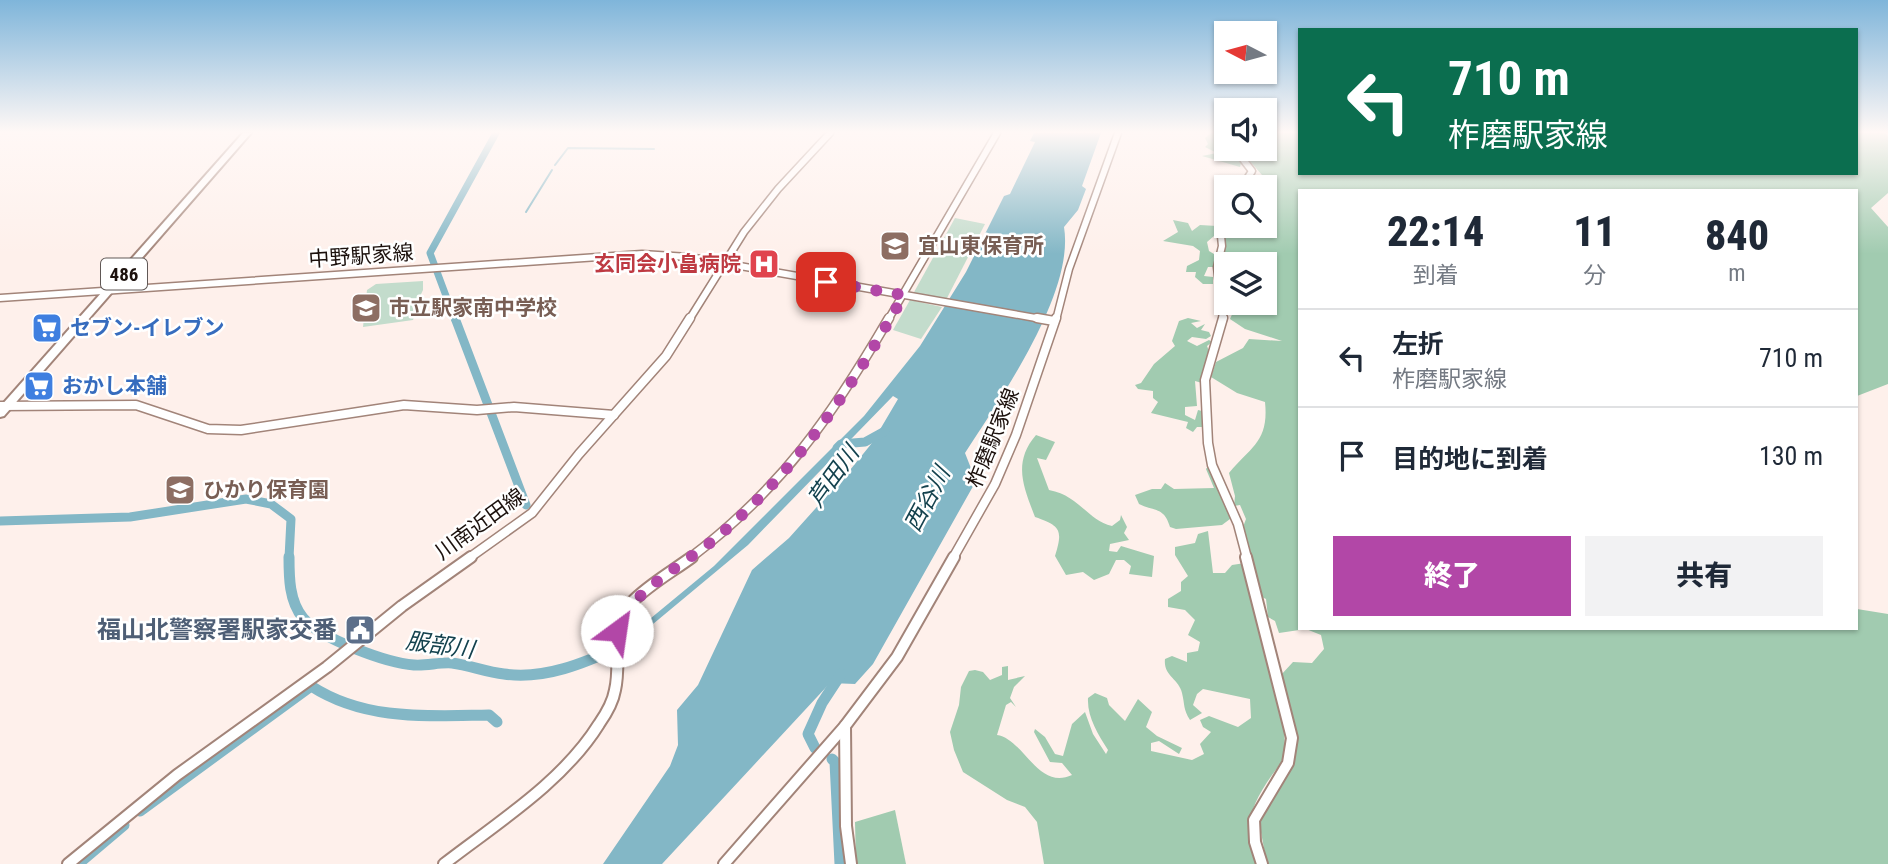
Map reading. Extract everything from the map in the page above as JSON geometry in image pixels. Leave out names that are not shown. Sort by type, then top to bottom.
[{"type":"highway","name":"486","points":[[1,408],[209,173]]},
{"type":"street","name":"川南近田線","points":[[68,864],[177,775],[349,649],[445,573],[532,513],[682,335],[724,264],[778,188],[792,173]]},
{"type":"street","points":[[444,864],[538,787],[587,742],[616,690],[619,620],[632,602],[719,536],[769,490],[804,451],[848,389],[906,295],[974,173]]},
{"type":"street","name":"柞磨駅家線","points":[[724,864],[845,726],[897,657],[976,523],[1016,435],[1104,173]]},
{"type":"street","points":[[1221,238],[1217,267],[1224,316],[1205,380],[1208,443],[1212,466],[1238,524],[1292,738],[1288,763],[1254,820],[1255,842],[1262,864]]},
{"type":"street","name":"中野駅家線","points":[[0,298],[642,254],[689,257],[724,264]]},
{"type":"street","points":[[724,264],[1053,321]]},
{"type":"street","points":[[1,408],[124,404],[146,408],[208,429],[241,430],[404,405],[477,410],[514,407],[614,415]]},
{"type":"street","points":[[845,726],[846,826],[852,864]]},
{"type":"green space","points":[[1261,173],[1888,173],[1888,193],[1871,208],[1888,227],[1888,384],[1858,396],[1858,189],[1298,189],[1299,630],[1279,633],[1275,621],[1268,617],[1266,599],[1262,597],[1243,527],[1246,519],[1240,505],[1234,506],[1235,496],[1229,473],[1257,442],[1264,426],[1265,402],[1237,393],[1211,377],[1216,362],[1243,348],[1249,339],[1282,341],[1245,329],[1230,319],[1232,315],[1277,315],[1277,252],[1223,252],[1224,238],[1277,238],[1277,175]]},
{"type":"green space","points":[[955,218],[985,224],[946,300],[913,294]]},
{"type":"green space","points":[[1173,220],[1188,223],[1192,231],[1200,225],[1214,226],[1214,236],[1207,242],[1209,251],[1214,254],[1214,267],[1208,267],[1204,276],[1213,277],[1213,284],[1203,284],[1195,277],[1196,272],[1186,272],[1187,266],[1199,260],[1200,251],[1193,246],[1163,241],[1178,232]]},
{"type":"green space","points":[[423,281],[423,290],[413,311],[416,311],[413,320],[363,327],[367,290],[376,284]]},
{"type":"green space","points":[[910,300],[942,307],[921,339],[893,330]]},
{"type":"green space","points":[[1188,318],[1201,321],[1191,323],[1197,328],[1205,324],[1201,330],[1209,332],[1211,336],[1206,339],[1192,337],[1187,341],[1197,346],[1209,340],[1212,342],[1207,346],[1210,354],[1202,383],[1195,381],[1197,406],[1185,407],[1185,415],[1195,420],[1198,410],[1202,411],[1203,427],[1197,427],[1193,432],[1186,428],[1188,422],[1151,413],[1158,402],[1153,398],[1153,391],[1138,389],[1135,385],[1141,383],[1154,364],[1175,346],[1172,341],[1179,321]]},
{"type":"green space","points":[[1036,435],[1055,442],[1046,460],[1037,458],[1049,490],[1068,497],[1103,523],[1112,526],[1120,520],[1121,515],[1127,527],[1124,533],[1129,540],[1110,544],[1109,551],[1117,552],[1121,546],[1154,556],[1152,577],[1129,574],[1131,566],[1124,560],[1116,560],[1109,574],[1094,580],[1083,572],[1066,575],[1055,556],[1059,540],[1058,530],[1050,523],[1035,517],[1024,486],[1024,456]]},
{"type":"green space","points":[[1209,465],[1229,508],[1230,519],[1222,525],[1176,529],[1170,527],[1162,513],[1139,504],[1135,495],[1161,489],[1165,483],[1174,489],[1214,488],[1206,469]]},
{"type":"green space","points":[[1208,531],[1213,573],[1225,573],[1232,565],[1245,563],[1280,700],[1284,754],[1258,797],[1251,817],[1251,838],[1257,864],[1044,864],[1037,822],[1025,807],[1007,800],[963,772],[950,732],[959,705],[961,687],[969,671],[983,672],[990,680],[1002,675],[1002,667],[1008,666],[1008,680],[1025,676],[1014,687],[1010,698],[1016,707],[1011,702],[1006,705],[997,735],[1015,745],[1040,770],[1050,776],[1060,778],[1072,775],[1062,763],[1050,762],[1034,732],[1035,729],[1045,737],[1055,754],[1063,756],[1072,724],[1085,712],[1093,734],[1106,754],[1108,750],[1089,712],[1088,698],[1095,693],[1107,698],[1109,705],[1125,721],[1138,699],[1152,712],[1146,727],[1157,736],[1182,748],[1179,754],[1159,741],[1151,743],[1151,751],[1192,760],[1204,754],[1200,744],[1211,732],[1203,727],[1200,720],[1209,716],[1238,727],[1251,718],[1250,699],[1203,689],[1197,694],[1193,705],[1202,713],[1190,720],[1180,688],[1166,670],[1165,659],[1172,656],[1187,662],[1187,653],[1198,651],[1200,642],[1188,635],[1195,620],[1185,610],[1168,607],[1168,599],[1181,591],[1181,582],[1188,576],[1175,555],[1175,547],[1195,543],[1198,534]]},
{"type":"green space","points":[[1858,609],[1888,614],[1888,864],[1267,864],[1259,822],[1283,783],[1294,753],[1293,720],[1281,675],[1293,662],[1312,663],[1324,649],[1321,635],[1308,630],[1858,630]]},
{"type":"green space","points":[[895,810],[906,864],[856,864],[855,822]]},
{"type":"water","points":[[1020,173],[1087,173],[1082,186],[1086,189],[1078,210],[1064,227],[1064,253],[1058,283],[1047,313],[1015,375],[965,453],[976,481],[873,664],[855,684],[830,683],[662,864],[603,864],[670,766],[678,745],[677,710],[698,685],[752,570],[789,538],[850,470],[872,443],[898,399],[893,396],[748,545],[623,649],[622,642],[714,566],[864,416],[920,346],[966,272],[1004,196],[1010,194]]},
{"type":"waterway","points":[[455,320],[430,253],[474,173]]},
{"type":"waterway","points":[[526,212],[550,173]]},
{"type":"waterway","points":[[455,318],[526,505]]},
{"type":"waterway","name":"服部川","points":[[837,448],[841,444],[865,442],[885,431]]},
{"type":"waterway","name":"服部川","points":[[0,521],[130,517],[246,499],[271,504],[291,519],[289,558]]},
{"type":"waterway","name":"服部川","points":[[289,558],[292,597],[303,618],[339,642],[388,660],[414,665],[452,663],[504,674],[534,675],[564,669],[621,646]]},
{"type":"waterway","name":"西谷川","points":[[815,748],[808,734],[822,703],[841,674]]},
{"type":"waterway","points":[[140,811],[311,686],[332,697],[375,711],[420,715],[489,715],[497,722]]},
{"type":"waterway","name":"西谷川","points":[[832,759],[835,762],[840,864]]},
{"type":"waterway","points":[[78,864],[124,825]]},
{"type":"place","name":"宜山東保育所","points":[[895,246]]},
{"type":"place","name":"玄同会小畠病院","points":[[764,264]]},
{"type":"place","name":"市立駅家南中学校","points":[[366,308]]},
{"type":"place","name":"セブン-イレブン","points":[[47,328]]},
{"type":"place","name":"おかし本舗","points":[[39,386]]},
{"type":"place","name":"ひかり保育園","points":[[180,490]]},
{"type":"place","name":"福山北警察署駅家交番","points":[[360,630]]},
{"type":"route","points":[[617,631],[619,620],[632,602],[719,536],[769,490],[804,451],[848,389],[904,295],[826,282]]},
{"type":"water label","name":"芦田川","points":[[833,476]]}]
